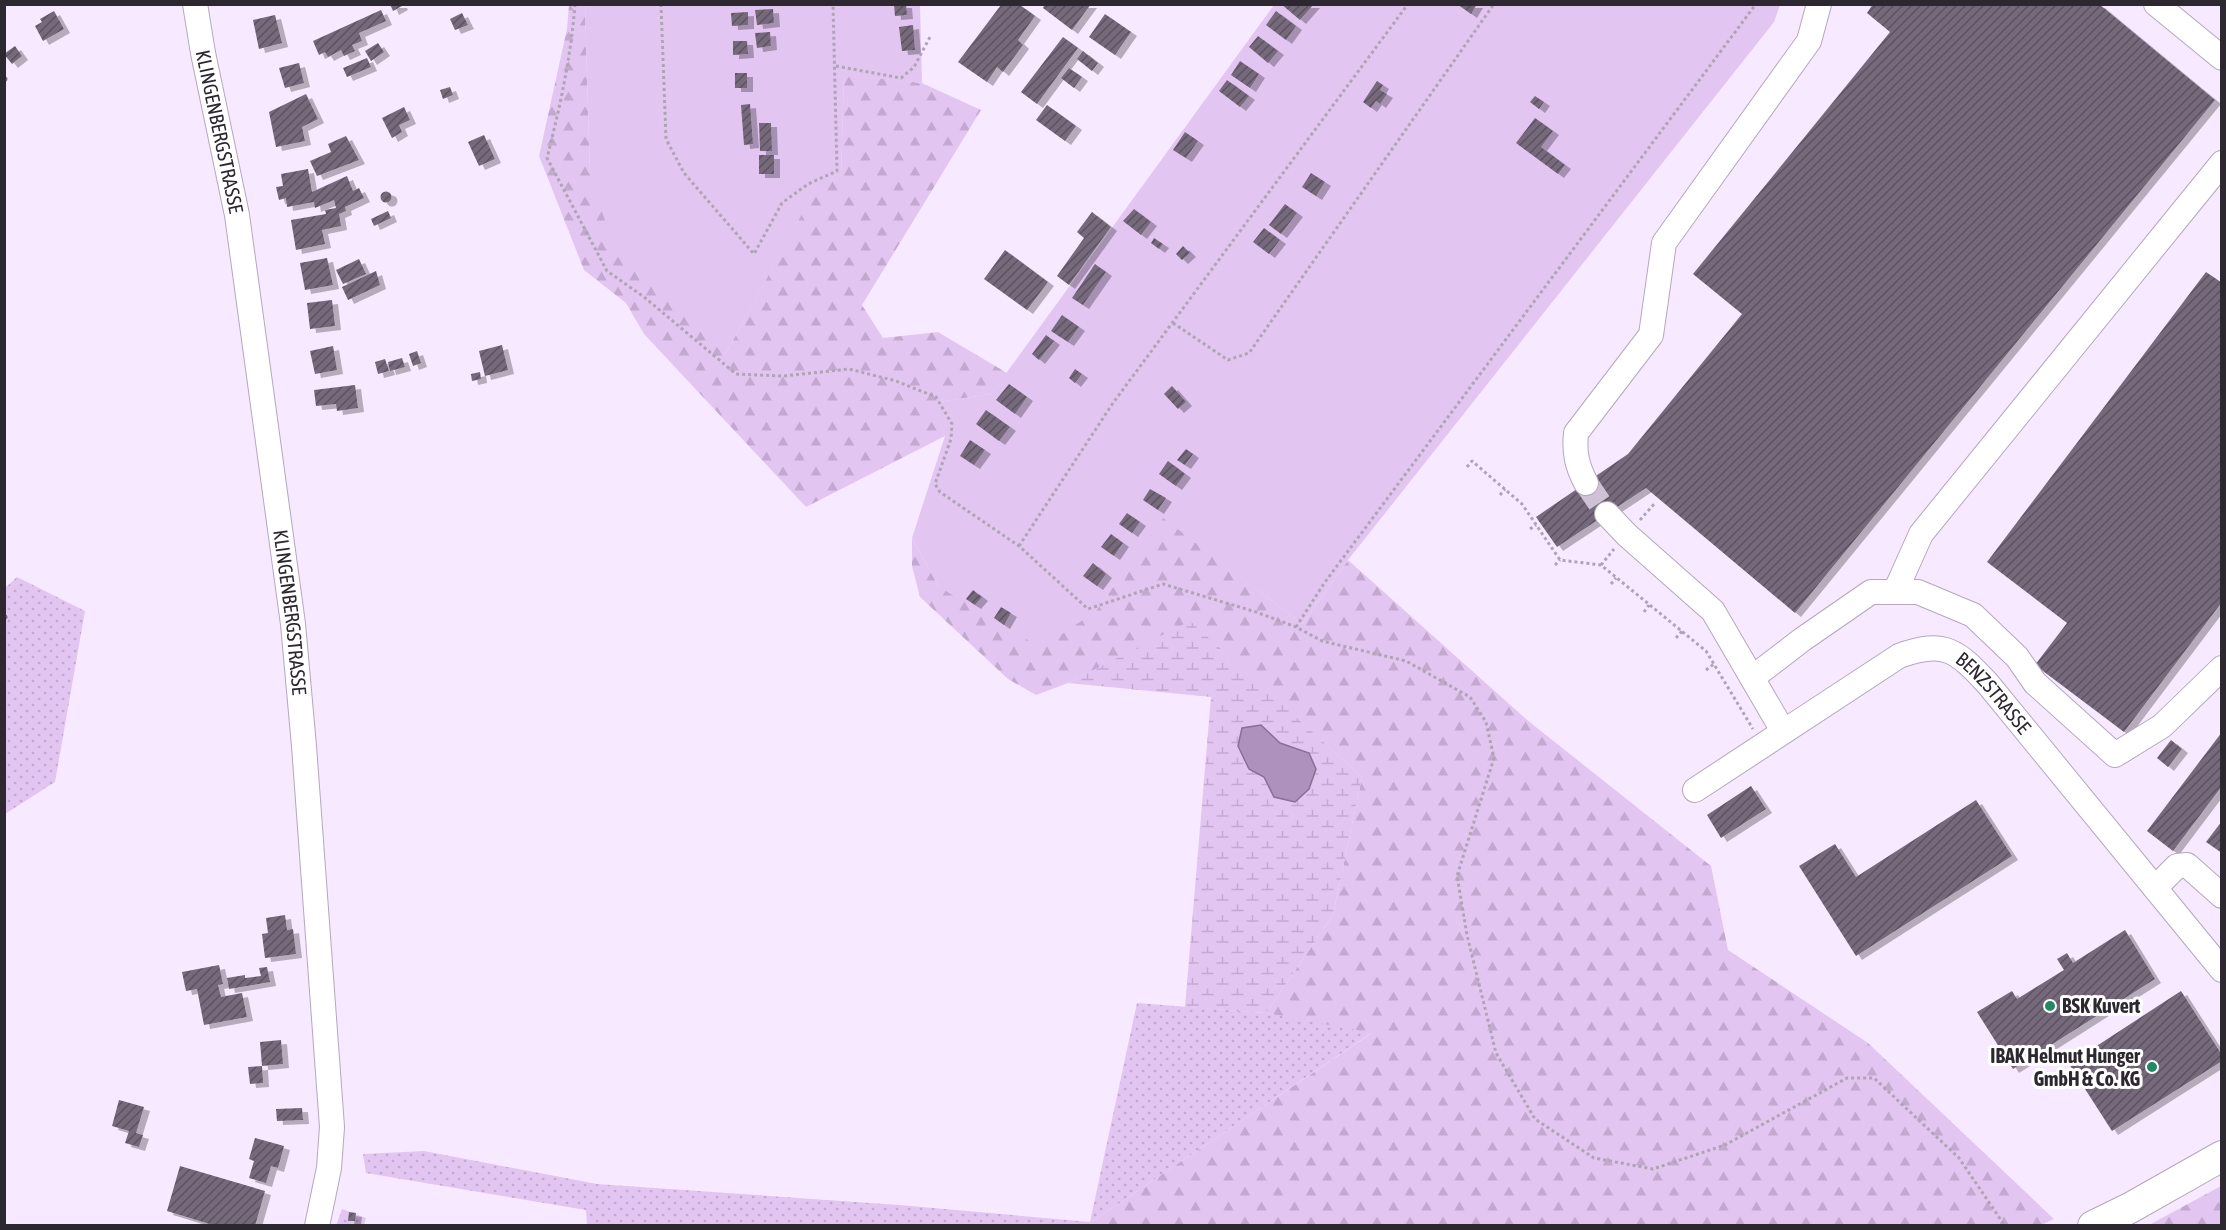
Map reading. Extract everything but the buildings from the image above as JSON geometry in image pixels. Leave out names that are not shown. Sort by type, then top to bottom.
[{"type":"main road","points":[[2093,1226],[2130,1208],[2222,1156]]},
{"type":"street","name":"KLINGENBERGSTRASSE","points":[[195,4],[237,215],[293,624],[332,1127],[329,1168],[316,1226]]},
{"type":"street","points":[[1586,483],[1574,452],[1576,434],[1651,334],[1664,243],[1809,41],[1819,4]]},
{"type":"street","points":[[2156,4],[2222,58]]},
{"type":"street","points":[[1895,592],[1921,534],[2220,168]]},
{"type":"street","points":[[1607,514],[1627,535],[1713,611],[1783,731]]},
{"type":"street","points":[[1752,678],[1871,592],[1918,592],[1973,615],[2017,657],[2035,683],[2115,755],[2162,726],[2222,668]]},
{"type":"street","name":"BENZSTRASSE","points":[[1695,790],[1899,656],[1920,648],[1942,649],[1965,659],[1988,684],[2222,970]]},
{"type":"street","points":[[1988,684],[2017,657]]},
{"type":"street","points":[[2155,888],[2177,866],[2187,865],[2222,896]]},
{"type":"path","points":[[575,4],[573,41],[547,158],[608,272],[644,297],[736,374],[784,376],[849,369],[896,381],[936,397],[952,424],[951,439],[935,484],[940,492],[1019,546],[1088,609],[1163,584],[1256,612],[1296,627],[1322,640],[1406,662],[1470,698],[1485,722],[1494,758],[1457,876],[1467,935],[1496,1053],[1535,1119],[1594,1158],[1653,1169],[1725,1145],[1847,1078],[1874,1078],[1959,1158],[2005,1226]]},
{"type":"path","points":[[661,4],[666,139],[684,173],[754,254],[782,203],[808,184],[837,171],[833,4]]},
{"type":"path","points":[[1019,546],[1113,404],[1408,4]]},
{"type":"path","points":[[1173,323],[1228,360],[1249,353],[1494,4]]},
{"type":"path","points":[[1296,627],[1325,582],[1756,4]]},
{"type":"path","points":[[836,66],[901,78],[914,68],[930,37]]},
{"type":"path","points":[[1467,467],[1472,461],[1522,504],[1560,560],[1601,565],[1706,651],[1763,745]]},
{"type":"path","points":[[1500,495],[1505,489]]},
{"type":"path","points":[[1641,519],[1654,502]]},
{"type":"path","points":[[1530,529],[1536,525]]},
{"type":"path","points":[[1555,566],[1560,560]]},
{"type":"path","points":[[1611,584],[1616,578]]},
{"type":"path","points":[[1644,612],[1649,605]]},
{"type":"path","points":[[1676,638],[1682,632]]},
{"type":"path","points":[[1706,670],[1714,664]]},
{"type":"green space","points":[[569,5],[585,5],[590,176],[725,355],[815,189],[841,174],[844,74],[922,83],[981,110],[862,305],[883,338],[938,332],[1007,373],[991,394],[933,403],[945,436],[806,507],[644,334],[626,303],[584,270],[539,156],[567,29]]},
{"type":"green space","points":[[585,5],[920,5],[922,83],[844,75],[841,174],[815,190],[725,355],[615,250],[590,176]]},
{"type":"green space","points":[[1274,5],[1780,5],[1774,22],[1348,560],[1302,624],[1163,518],[1095,612],[1041,648],[939,587],[912,538],[945,436],[932,403],[991,394]]},
{"type":"green space","points":[[1163,517],[1302,624],[1348,560],[1527,720],[1711,866],[1728,950],[1868,1043],[2054,1219],[2039,1226],[1087,1225],[1372,1033],[1266,1013],[1333,915],[1362,777],[1190,622],[1068,683],[1036,695],[1008,679],[920,597],[912,566],[912,538],[939,587],[1095,612]]},
{"type":"green space","points":[[17,577],[85,611],[55,782],[5,814],[5,588]]},
{"type":"green space","points":[[1190,621],[1362,777],[1333,915],[1266,1013],[1185,1007],[1211,697],[1068,683]],"holes":[[[1261,725],[1280,743],[1308,753],[1274,797],[1264,777]]]},
{"type":"green space","points":[[1137,1003],[1266,1013],[1373,1032],[1087,1225],[587,1225],[586,1210],[366,1173],[363,1154],[424,1151],[597,1184],[899,1205],[1090,1222]]},
{"type":"green space","points":[[2221,1186],[2221,1225],[2149,1225]]},
{"type":"green space","points":[[342,1209],[366,1218],[364,1225],[336,1226]]},
{"type":"shaded area","points":[[1261,725],[1280,743],[1309,753],[1316,769],[1309,789],[1295,802],[1274,797],[1264,777],[1249,769],[1238,746],[1242,728]]},
{"type":"tunnel","points":[[1586,483],[1607,514]]},
{"type":"place","name":"BSK Kuvert","points":[[2050,1006]]},
{"type":"place","name":"IBAK Helmut Hunger GmbH & Co. KG","points":[[2152,1067]]}]
